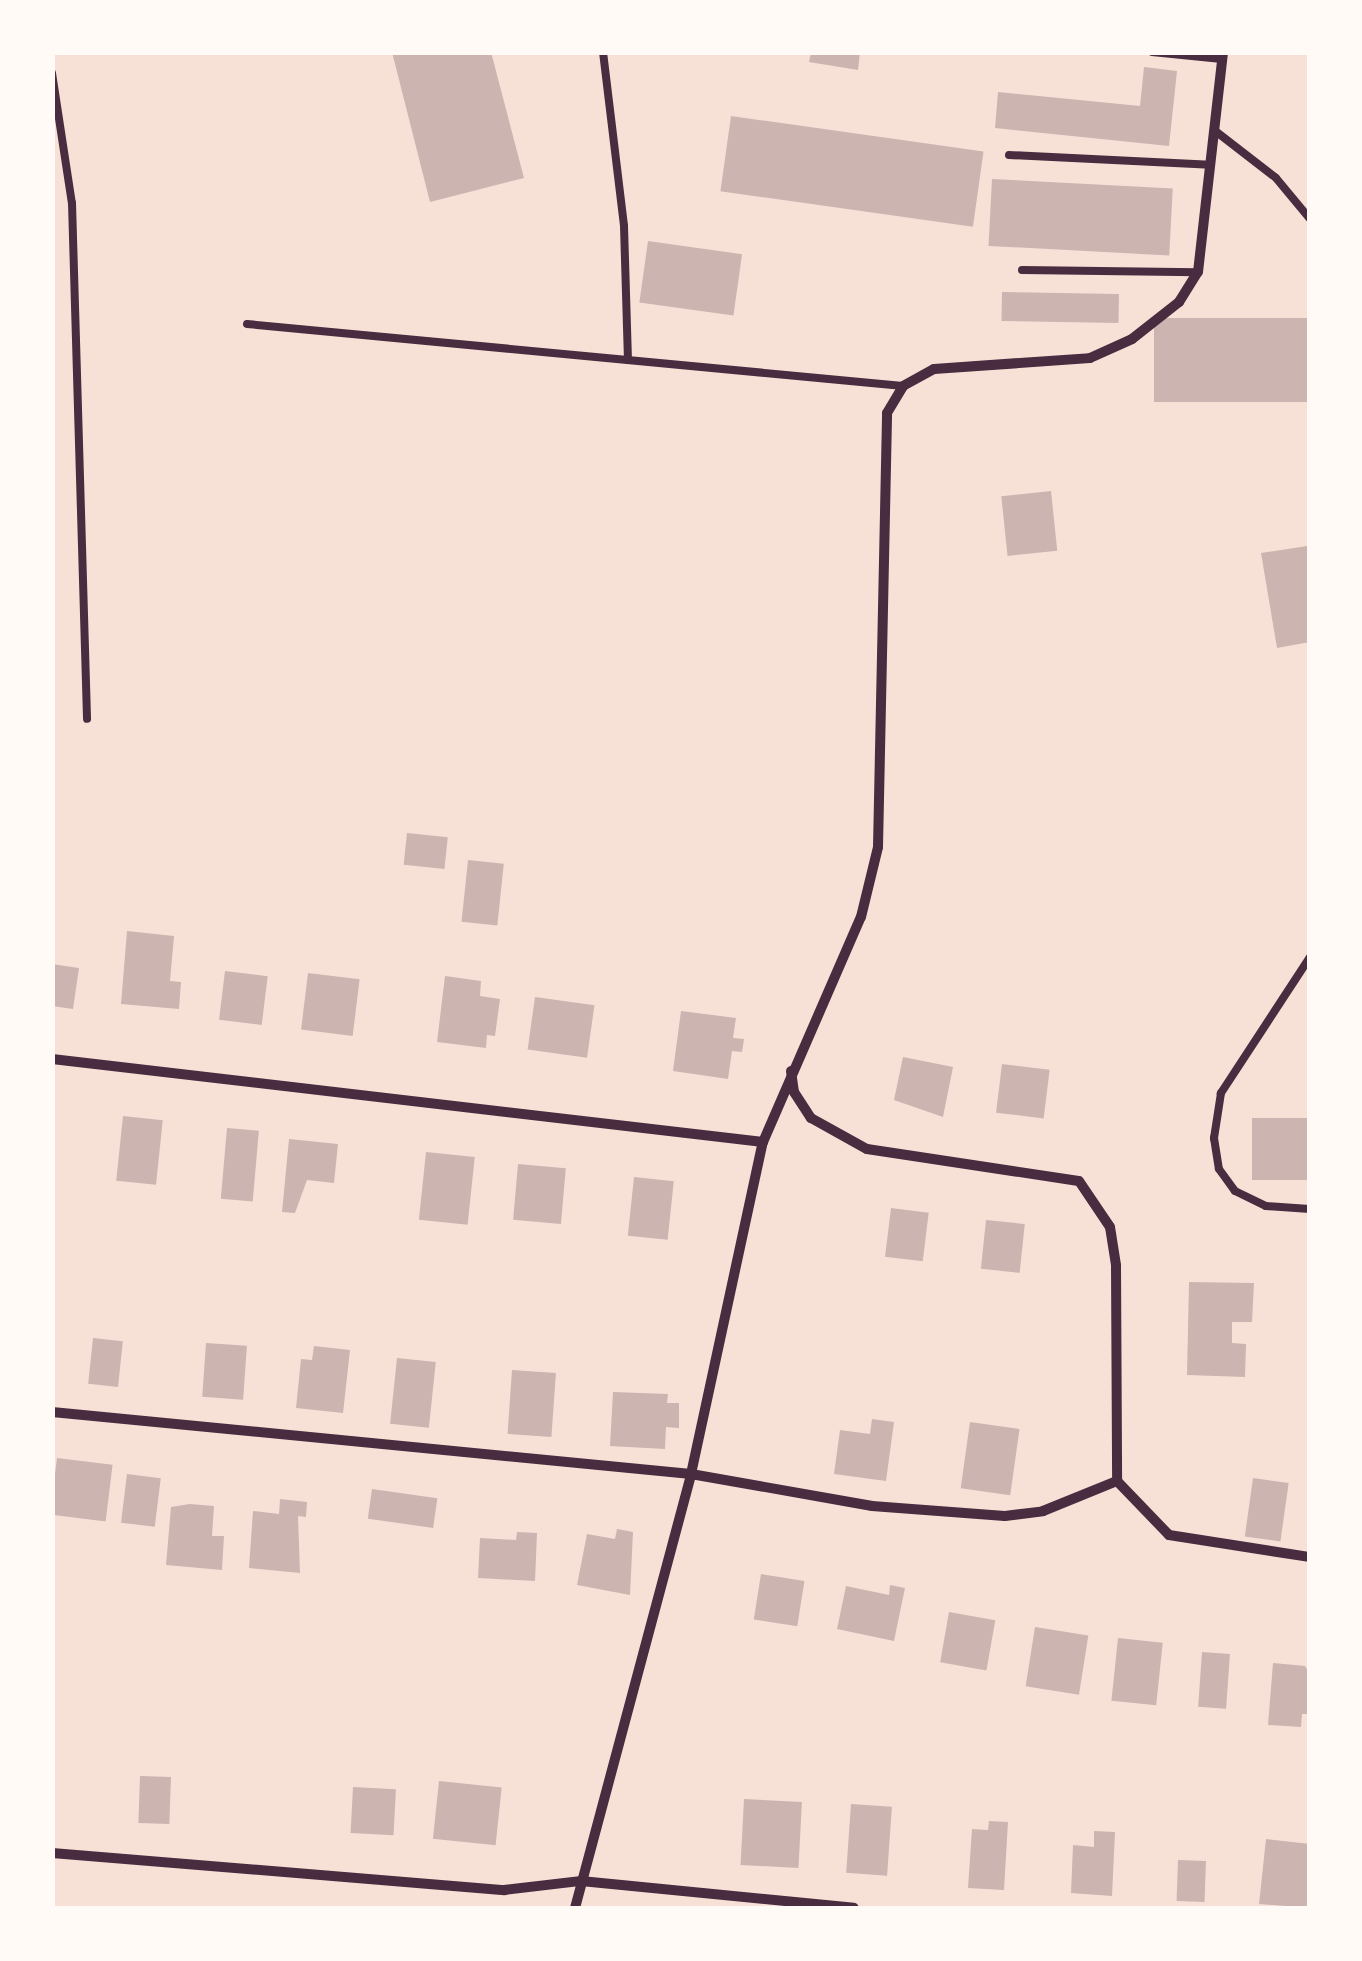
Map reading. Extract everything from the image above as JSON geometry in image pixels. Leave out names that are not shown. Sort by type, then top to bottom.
[{"type":"street","points":[[575,1908],[690,1474],[763,1142],[790,1068],[860,917],[878,847],[888,413],[903,386],[934,368],[1090,358],[1132,340],[1179,302],[1198,272],[1222,56]]},
{"type":"street","points":[[52,1059],[763,1142]]},
{"type":"street","points":[[790,1068],[794,1092],[831,1134],[867,1150],[1079,1181],[1100,1204],[1116,1266],[1117,1481],[1168,1534],[1310,1556]]},
{"type":"street","points":[[52,1412],[690,1474],[872,1506],[1043,1511],[1117,1481]]},
{"type":"street","points":[[52,1853],[504,1890],[581,1881],[854,1908]]},
{"type":"lane","points":[[604,52],[624,226],[628,360]]},
{"type":"lane","points":[[1152,52],[1222,56]]},
{"type":"lane","points":[[52,72],[72,204],[87,719]]},
{"type":"lane","points":[[1214,130],[1276,178],[1310,219]]},
{"type":"lane","points":[[1010,156],[1210,166]]},
{"type":"lane","points":[[1022,270],[1198,272]]},
{"type":"lane","points":[[247,324],[903,386]]},
{"type":"lane","points":[[1310,957],[1221,1093],[1214,1138],[1220,1170],[1235,1190],[1266,1206],[1310,1209]]},
{"type":"building","points":[[392,52],[491,52],[524,178],[430,202]]},
{"type":"building","points":[[811,52],[860,52],[858,70],[809,62]]},
{"type":"building","points":[[1144,67],[1177,71],[1169,146],[995,128],[998,92],[1140,106]]},
{"type":"building","points":[[731,116],[984,151],[973,227],[720,191]]},
{"type":"building","points":[[992,179],[1173,188],[1169,255],[988,246]]},
{"type":"building","points":[[648,241],[742,254],[733,316],[639,302]]},
{"type":"building","points":[[1002,292],[1119,294],[1118,323],[1001,321]]},
{"type":"building","points":[[1154,318],[1310,318],[1310,402],[1154,402]]},
{"type":"building","points":[[1051,491],[1057,551],[1008,556],[1001,496]]},
{"type":"building","points":[[1307,546],[1310,642],[1277,648],[1261,553]]},
{"type":"building","points":[[407,833],[448,837],[444,869],[404,865]]},
{"type":"building","points":[[468,860],[504,864],[497,925],[462,922]]},
{"type":"building","points":[[127,931],[174,936],[170,981],[181,982],[179,1009],[121,1004]]},
{"type":"building","points":[[52,964],[79,968],[73,1009],[52,1006]]},
{"type":"building","points":[[225,971],[268,976],[262,1025],[219,1020]]},
{"type":"building","points":[[308,973],[360,979],[353,1036],[301,1030]]},
{"type":"building","points":[[445,976],[481,981],[480,996],[500,999],[495,1036],[487,1035],[486,1048],[437,1042]]},
{"type":"building","points":[[535,997],[594,1005],[587,1058],[528,1049]]},
{"type":"building","points":[[681,1011],[736,1018],[733,1038],[744,1039],[742,1052],[732,1051],[728,1079],[673,1071]]},
{"type":"building","points":[[903,1057],[953,1067],[943,1117],[894,1100]]},
{"type":"building","points":[[1002,1064],[1050,1070],[1044,1118],[996,1113]]},
{"type":"building","points":[[123,1116],[163,1120],[156,1185],[116,1181]]},
{"type":"building","points":[[1252,1118],[1310,1118],[1310,1180],[1252,1180]]},
{"type":"building","points":[[227,1128],[259,1131],[253,1202],[221,1199]]},
{"type":"building","points":[[289,1139],[338,1144],[334,1183],[307,1180],[295,1213],[282,1212]]},
{"type":"building","points":[[426,1152],[475,1157],[468,1225],[419,1220]]},
{"type":"building","points":[[518,1164],[566,1168],[561,1224],[513,1220]]},
{"type":"building","points":[[634,1177],[674,1181],[668,1240],[628,1236]]},
{"type":"building","points":[[891,1208],[929,1213],[923,1261],[885,1257]]},
{"type":"building","points":[[986,1220],[1025,1224],[1020,1273],[981,1269]]},
{"type":"building","points":[[1189,1282],[1254,1283],[1252,1322],[1232,1322],[1232,1343],[1246,1344],[1245,1377],[1187,1375]]},
{"type":"building","points":[[93,1338],[123,1341],[118,1387],[88,1384]]},
{"type":"building","points":[[206,1343],[247,1346],[243,1400],[202,1397]]},
{"type":"building","points":[[314,1346],[350,1350],[343,1413],[296,1408],[301,1359],[312,1360]]},
{"type":"building","points":[[397,1358],[436,1362],[429,1428],[390,1424]]},
{"type":"building","points":[[512,1370],[556,1373],[551,1437],[508,1434]]},
{"type":"building","points":[[613,1392],[668,1394],[667,1403],[679,1403],[679,1428],[666,1427],[665,1449],[610,1446]]},
{"type":"building","points":[[872,1419],[894,1422],[886,1481],[834,1474],[840,1430],[870,1434]]},
{"type":"building","points":[[970,1422],[1020,1429],[1010,1495],[961,1488]]},
{"type":"building","points":[[57,1458],[113,1465],[106,1521],[52,1515]]},
{"type":"building","points":[[127,1474],[161,1478],[155,1527],[121,1523]]},
{"type":"building","points":[[1253,1478],[1289,1483],[1280,1541],[1245,1536]]},
{"type":"building","points":[[372,1489],[437,1498],[433,1528],[368,1519]]},
{"type":"building","points":[[280,1499],[307,1502],[306,1517],[298,1516],[300,1573],[249,1568],[253,1511],[279,1514]]},
{"type":"building","points":[[214,1506],[212,1536],[224,1536],[222,1570],[166,1565],[171,1507]]},
{"type":"building","points":[[617,1529],[633,1532],[630,1595],[577,1585],[587,1534],[615,1539]]},
{"type":"building","points":[[517,1532],[537,1533],[535,1581],[478,1578],[480,1538],[516,1540]]},
{"type":"building","points":[[761,1574],[804,1581],[797,1626],[754,1619]]},
{"type":"building","points":[[890,1585],[905,1588],[894,1641],[837,1629],[846,1586],[889,1595]]},
{"type":"building","points":[[949,1612],[995,1620],[986,1670],[940,1662]]},
{"type":"building","points":[[1035,1627],[1088,1635],[1079,1695],[1026,1686]]},
{"type":"building","points":[[1118,1638],[1163,1643],[1156,1705],[1111,1701]]},
{"type":"building","points":[[1202,1652],[1230,1654],[1226,1709],[1198,1707]]},
{"type":"building","points":[[1273,1663],[1305,1666],[1310,1675],[1309,1714],[1302,1714],[1301,1727],[1268,1725]]},
{"type":"building","points":[[140,1776],[171,1777],[169,1824],[138,1823]]},
{"type":"building","points":[[439,1781],[502,1788],[496,1845],[433,1839]]},
{"type":"building","points":[[353,1787],[396,1789],[394,1835],[351,1833]]},
{"type":"building","points":[[744,1799],[802,1802],[798,1868],[741,1865]]},
{"type":"building","points":[[851,1804],[892,1807],[887,1876],[846,1873]]},
{"type":"building","points":[[989,1821],[1008,1822],[1004,1890],[968,1888],[972,1829],[988,1830]]},
{"type":"building","points":[[1094,1831],[1115,1832],[1112,1896],[1071,1893],[1073,1845],[1094,1847]]},
{"type":"building","points":[[1266,1839],[1310,1844],[1310,1908],[1259,1904]]},
{"type":"building","points":[[1178,1860],[1206,1861],[1205,1902],[1177,1901]]}]
